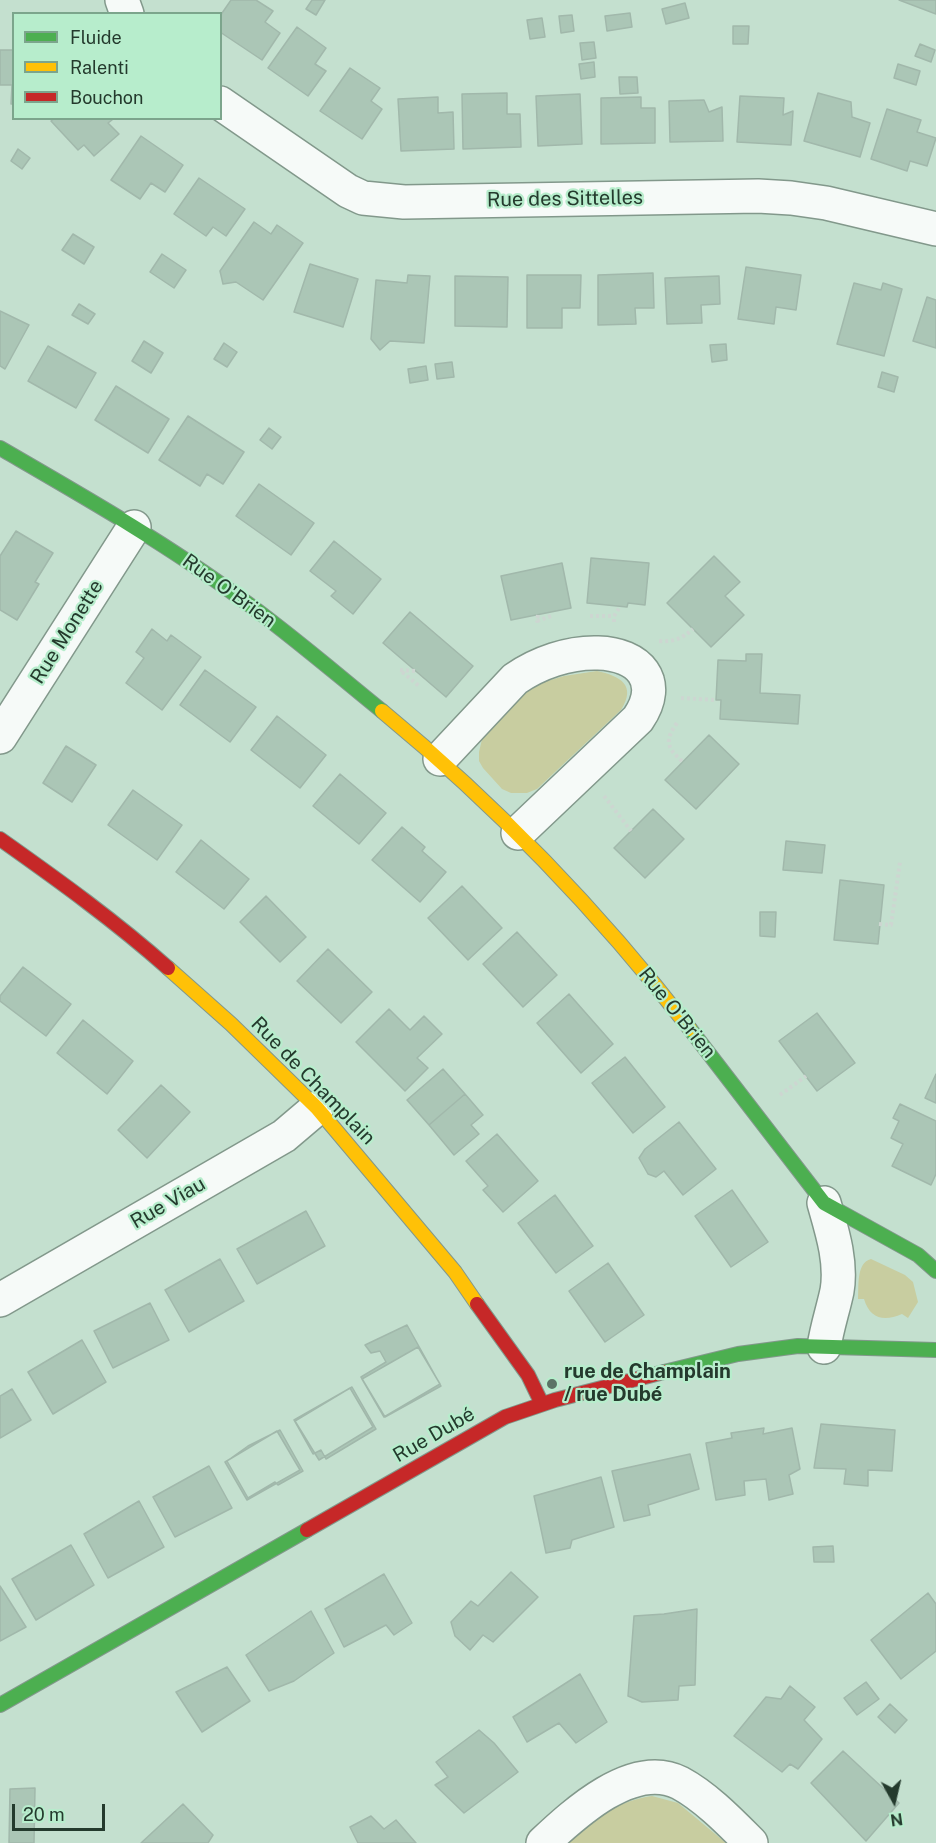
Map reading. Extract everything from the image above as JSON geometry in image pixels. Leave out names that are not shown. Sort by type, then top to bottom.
[{"type":"street","name":"Rue des Sittelles","points":[[222,104],[348,191],[363,198],[404,202],[780,197],[862,210],[936,229]]},
{"type":"street","name":"Rue O'Brien","points":[[0,448],[134,527],[188,562],[294,639],[440,759],[518,833],[652,980],[824,1203],[918,1255],[936,1270]]},
{"type":"street","name":"Rue Monette","points":[[0,737],[134,527]]},
{"type":"street","points":[[440,759],[515,679],[528,670],[552,661],[597,653],[630,661],[639,667],[646,675],[649,696],[646,708],[638,719],[518,833]]},
{"type":"street","name":"Rue de Champlain","points":[[0,839],[142,945],[231,1024],[317,1108],[455,1272],[528,1375],[542,1404]]},
{"type":"street","name":"Rue Viau","points":[[5,1288],[284,1136],[317,1108]]},
{"type":"street","name":"Rue O'Brien","points":[[824,1203],[836,1251],[838,1271],[837,1290],[824,1347]]},
{"type":"street","name":"Rue Dubé","points":[[0,1705],[505,1418],[542,1404],[718,1359],[799,1346],[936,1350]]},
{"type":"street","points":[[543,1843],[581,1808],[605,1793],[631,1782],[651,1778],[678,1782],[693,1791],[751,1843]]},
{"type":"path","points":[[537,615],[537,621],[551,616]]},
{"type":"path","points":[[590,616],[614,616]]},
{"type":"path","points":[[655,638],[670,642],[681,639],[693,629]]},
{"type":"path","points":[[415,671],[400,669],[420,687]]},
{"type":"path","points":[[677,723],[669,734],[668,742],[672,752],[683,762]]},
{"type":"path","points":[[582,773],[604,795],[631,831]]},
{"type":"path","points":[[879,924],[891,925],[900,862]]},
{"type":"green space","points":[[597,671],[613,676],[624,683],[627,694],[621,710],[537,789],[527,793],[511,793],[502,789],[479,761],[483,735],[517,698],[530,688],[564,676]]},
{"type":"green space","points":[[871,1259],[905,1275],[913,1282],[918,1302],[908,1318],[902,1314],[889,1318],[879,1317],[870,1311],[864,1299],[858,1299],[861,1270],[866,1261]]},
{"type":"green space","points":[[652,1796],[678,1803],[726,1843],[562,1843],[582,1827],[615,1807]]},
{"type":"building","points":[[231,0],[256,0],[273,11],[265,22],[280,33],[262,60],[222,33],[222,13]]},
{"type":"building","points":[[312,0],[325,0],[316,15],[306,9]]},
{"type":"building","points":[[899,0],[936,0],[936,14]]},
{"type":"building","points":[[685,3],[689,18],[666,24],[662,9]]},
{"type":"building","points":[[630,13],[632,27],[607,31],[605,16]]},
{"type":"building","points":[[572,15],[574,31],[561,33],[559,16]]},
{"type":"building","points":[[542,18],[545,37],[530,39],[527,20]]},
{"type":"building","points":[[733,26],[749,26],[748,44],[733,44]]},
{"type":"building","points":[[297,27],[326,48],[315,64],[326,71],[308,96],[268,68]]},
{"type":"building","points":[[594,42],[596,58],[582,60],[580,43]]},
{"type":"building","points":[[920,44],[935,50],[931,62],[915,56]]},
{"type":"building","points":[[0,50],[12,50],[12,85],[0,85]]},
{"type":"building","points":[[594,62],[595,77],[581,79],[579,64]]},
{"type":"building","points":[[898,64],[920,71],[916,85],[894,78]]},
{"type":"building","points":[[350,68],[380,88],[371,101],[382,109],[362,139],[320,111]]},
{"type":"building","points":[[619,77],[637,77],[638,93],[620,94]]},
{"type":"building","points":[[507,93],[507,114],[520,114],[521,147],[463,149],[462,94]]},
{"type":"building","points":[[818,93],[851,102],[852,117],[870,123],[860,157],[804,141]]},
{"type":"building","points":[[580,94],[582,144],[538,146],[536,96]]},
{"type":"building","points":[[740,96],[784,98],[783,115],[793,111],[791,145],[737,142]]},
{"type":"building","points":[[438,97],[438,113],[453,112],[454,149],[401,151],[398,99]]},
{"type":"building","points":[[641,97],[641,108],[655,108],[655,143],[601,144],[601,98]]},
{"type":"building","points":[[704,100],[709,112],[722,107],[723,141],[670,142],[669,101]]},
{"type":"building","points":[[887,109],[921,120],[917,132],[936,138],[927,166],[910,161],[907,171],[871,159]]},
{"type":"building","points":[[112,120],[108,123],[119,134],[94,156],[84,145],[78,150],[51,121]]},
{"type":"building","points":[[141,136],[183,165],[165,192],[151,183],[140,199],[111,180]]},
{"type":"building","points":[[18,149],[30,158],[22,169],[11,161]]},
{"type":"building","points":[[199,178],[245,209],[226,236],[213,227],[206,236],[174,214]]},
{"type":"building","points":[[254,222],[271,234],[277,225],[303,243],[263,300],[236,282],[223,284],[220,271]]},
{"type":"building","points":[[73,234],[94,247],[84,264],[62,250]]},
{"type":"building","points":[[162,254],[186,270],[174,288],[150,272]]},
{"type":"building","points":[[310,264],[358,279],[343,327],[294,312]]},
{"type":"building","points":[[746,267],[801,275],[796,310],[776,307],[774,324],[738,319]]},
{"type":"building","points":[[653,273],[654,308],[635,308],[636,324],[598,325],[598,275]]},
{"type":"building","points":[[408,275],[430,276],[424,343],[390,341],[380,350],[371,339],[376,280],[407,283]]},
{"type":"building","points":[[527,275],[581,275],[580,308],[562,308],[562,328],[527,328]]},
{"type":"building","points":[[455,276],[508,277],[507,327],[455,326]]},
{"type":"building","points":[[719,276],[720,304],[701,305],[702,323],[667,324],[665,278]]},
{"type":"building","points":[[854,283],[881,290],[883,283],[902,289],[884,356],[837,344]]},
{"type":"building","points":[[927,297],[936,300],[936,348],[913,341]]},
{"type":"building","points":[[79,304],[95,314],[88,324],[72,315]]},
{"type":"building","points":[[0,311],[29,325],[5,369],[0,366]]},
{"type":"building","points":[[144,341],[163,353],[151,373],[132,361]]},
{"type":"building","points":[[224,343],[237,352],[227,367],[214,359]]},
{"type":"building","points":[[726,344],[727,360],[712,362],[710,345]]},
{"type":"building","points":[[48,346],[96,373],[76,408],[28,381]]},
{"type":"building","points":[[452,362],[454,377],[437,379],[435,364]]},
{"type":"building","points":[[426,366],[428,380],[410,383],[408,369]]},
{"type":"building","points":[[882,372],[898,377],[894,392],[878,387]]},
{"type":"building","points":[[116,386],[169,419],[148,453],[95,420]]},
{"type":"building","points":[[188,416],[244,452],[223,484],[207,474],[200,486],[159,460]]},
{"type":"building","points":[[269,428],[281,437],[272,449],[260,440]]},
{"type":"building","points":[[259,484],[314,523],[291,555],[236,516]]},
{"type":"building","points":[[16,531],[53,553],[35,582],[39,584],[17,620],[0,610],[0,556]]},
{"type":"building","points":[[334,541],[381,579],[353,614],[331,596],[336,591],[310,571]]},
{"type":"building","points":[[714,556],[740,582],[725,596],[744,615],[711,647],[667,603]]},
{"type":"building","points":[[591,558],[649,563],[645,605],[628,603],[627,607],[587,603]]},
{"type":"building","points":[[562,563],[571,608],[511,620],[501,576]]},
{"type":"building","points":[[410,612],[473,666],[446,697],[383,643]]},
{"type":"building","points":[[152,629],[167,641],[171,635],[201,657],[162,710],[126,683],[144,658],[136,652]]},
{"type":"building","points":[[746,654],[762,654],[760,693],[800,695],[798,724],[720,719],[721,700],[716,700],[718,660],[746,661]]},
{"type":"building","points":[[205,670],[256,707],[230,742],[180,705]]},
{"type":"building","points":[[277,716],[326,755],[300,788],[251,750]]},
{"type":"building","points":[[709,735],[739,764],[696,809],[665,780]]},
{"type":"building","points":[[66,746],[96,765],[72,802],[43,783]]},
{"type":"building","points":[[340,774],[386,813],[359,844],[313,806]]},
{"type":"building","points":[[133,790],[182,825],[157,860],[108,825]]},
{"type":"building","points":[[653,809],[684,839],[645,878],[614,848]]},
{"type":"building","points":[[402,827],[425,847],[422,851],[446,872],[420,902],[372,860]]},
{"type":"building","points":[[201,840],[249,879],[224,909],[176,872]]},
{"type":"building","points":[[786,841],[825,845],[822,873],[783,870]]},
{"type":"building","points":[[840,880],[884,885],[878,944],[834,940]]},
{"type":"building","points":[[462,886],[502,928],[468,960],[428,918]]},
{"type":"building","points":[[266,896],[306,937],[280,962],[240,922]]},
{"type":"building","points":[[760,912],[776,912],[775,937],[760,936]]},
{"type":"building","points":[[517,932],[557,975],[523,1007],[483,964]]},
{"type":"building","points":[[328,949],[372,992],[341,1023],[297,981]]},
{"type":"building","points":[[23,967],[71,1004],[46,1036],[0,1001],[0,996]]},
{"type":"building","points":[[569,994],[613,1044],[581,1073],[537,1023]]},
{"type":"building","points":[[389,1009],[410,1030],[424,1016],[442,1034],[417,1058],[428,1068],[405,1091],[356,1042]]},
{"type":"building","points":[[817,1013],[855,1063],[817,1091],[779,1041]]},
{"type":"building","points":[[83,1020],[133,1061],[107,1094],[57,1053]]},
{"type":"building","points":[[625,1057],[665,1107],[633,1133],[592,1083]]},
{"type":"building","points":[[443,1069],[465,1094],[429,1125],[407,1100]]},
{"type":"building","points":[[936,1074],[936,1103],[925,1098]]},
{"type":"building","points":[[161,1085],[190,1112],[147,1158],[118,1130]]},
{"type":"building","points":[[465,1094],[483,1115],[471,1125],[479,1134],[454,1155],[429,1125]]},
{"type":"building","points":[[900,1104],[936,1121],[936,1174],[931,1185],[892,1166],[903,1144],[891,1138],[899,1121],[893,1118]]},
{"type":"building","points":[[679,1122],[716,1169],[683,1195],[664,1171],[656,1177],[648,1174],[639,1158],[645,1149]]},
{"type":"building","points":[[497,1134],[538,1181],[503,1212],[483,1190],[488,1186],[466,1161]]},
{"type":"building","points":[[732,1190],[768,1242],[731,1267],[695,1216]]},
{"type":"building","points":[[555,1195],[593,1246],[556,1273],[518,1223]]},
{"type":"building","points":[[306,1211],[325,1246],[257,1284],[237,1249]]},
{"type":"building","points":[[220,1259],[244,1301],[189,1332],[165,1290]]},
{"type":"building","points":[[608,1263],[644,1315],[605,1342],[569,1291]]},
{"type":"building","points":[[150,1303],[169,1340],[113,1368],[94,1331]]},
{"type":"building","points":[[407,1325],[441,1386],[385,1417],[361,1377],[386,1362],[380,1351],[371,1353],[365,1345]]},
{"type":"building","points":[[82,1340],[106,1382],[53,1414],[28,1372]]},
{"type":"building","points":[[418,1347],[440,1384],[384,1417],[362,1379]]},
{"type":"building","points":[[352,1387],[376,1429],[326,1459],[321,1450],[313,1454],[294,1420]]},
{"type":"building","points":[[350,1388],[373,1427],[319,1460],[295,1421]]},
{"type":"building","points":[[12,1389],[31,1420],[0,1438],[0,1396]]},
{"type":"building","points":[[821,1424],[895,1430],[892,1471],[868,1470],[868,1486],[844,1484],[846,1469],[814,1468]]},
{"type":"building","points":[[764,1428],[763,1434],[792,1428],[800,1469],[789,1475],[793,1494],[769,1500],[766,1479],[744,1481],[745,1495],[716,1500],[706,1443],[732,1438],[731,1433]]},
{"type":"building","points":[[280,1430],[303,1471],[278,1485],[275,1482],[248,1498],[227,1461],[248,1446]]},
{"type":"building","points":[[277,1431],[300,1470],[247,1500],[225,1462]]},
{"type":"building","points":[[690,1454],[699,1489],[648,1505],[650,1515],[624,1521],[612,1471]]},
{"type":"building","points":[[209,1466],[232,1508],[175,1537],[153,1497]]},
{"type":"building","points":[[601,1477],[614,1527],[572,1540],[570,1548],[546,1553],[534,1496]]},
{"type":"building","points":[[139,1501],[164,1547],[108,1578],[84,1534]]},
{"type":"building","points":[[71,1545],[94,1585],[36,1620],[12,1579]]},
{"type":"building","points":[[833,1546],[834,1562],[814,1562],[813,1547]]},
{"type":"building","points":[[511,1572],[538,1597],[493,1642],[483,1635],[470,1650],[455,1636],[451,1622],[471,1601],[478,1606]]},
{"type":"building","points":[[384,1574],[412,1623],[394,1635],[386,1625],[344,1647],[325,1609]]},
{"type":"building","points":[[0,1586],[26,1627],[0,1641]]},
{"type":"building","points":[[928,1593],[936,1604],[936,1651],[901,1679],[871,1640]]},
{"type":"building","points":[[697,1609],[695,1685],[679,1686],[678,1700],[642,1702],[628,1696],[634,1616]]},
{"type":"building","points":[[311,1611],[334,1653],[294,1681],[269,1691],[246,1655]]},
{"type":"building","points":[[227,1667],[250,1701],[202,1732],[176,1692]]},
{"type":"building","points":[[580,1674],[607,1722],[576,1743],[559,1723],[527,1742],[513,1717]]},
{"type":"building","points":[[866,1682],[879,1699],[857,1715],[844,1698]]},
{"type":"building","points":[[790,1686],[815,1707],[804,1720],[822,1739],[798,1769],[790,1764],[782,1772],[734,1736],[766,1697],[781,1699]]},
{"type":"building","points":[[890,1704],[907,1720],[895,1733],[878,1717]]},
{"type":"building","points":[[479,1730],[494,1743],[518,1772],[464,1813],[435,1785],[448,1777],[436,1762]]},
{"type":"building","points":[[843,1751],[899,1803],[866,1841],[811,1783]]},
{"type":"building","points":[[35,1788],[34,1843],[9,1843],[10,1789]]},
{"type":"building","points":[[183,1804],[213,1835],[208,1843],[141,1843]]},
{"type":"building","points":[[371,1816],[384,1829],[396,1820],[416,1843],[358,1843],[350,1827]]},
{"type":"traffic: fast","points":[[0,448],[122,520],[211,577],[276,625],[382,711]]},
{"type":"traffic: fast","points":[[690,1029],[824,1203],[918,1255],[936,1271]]},
{"type":"traffic: fast","points":[[664,1372],[738,1354],[798,1346],[936,1350]]},
{"type":"traffic: fast","points":[[0,1705],[307,1530]]},
{"type":"traffic: slow","points":[[382,711],[466,784],[545,862],[620,944],[690,1029]]},
{"type":"traffic: slow","points":[[168,968],[231,1024],[317,1108],[455,1272],[477,1304]]},
{"type":"traffic: jam","points":[[0,839],[107,917],[168,968]]},
{"type":"traffic: jam","points":[[477,1304],[528,1375],[542,1404]]},
{"type":"traffic: jam","points":[[307,1530],[505,1417],[555,1400],[664,1372]]},
{"type":"place","name":"rue de Champlain / rue Dubé","points":[[552,1384]]}]
